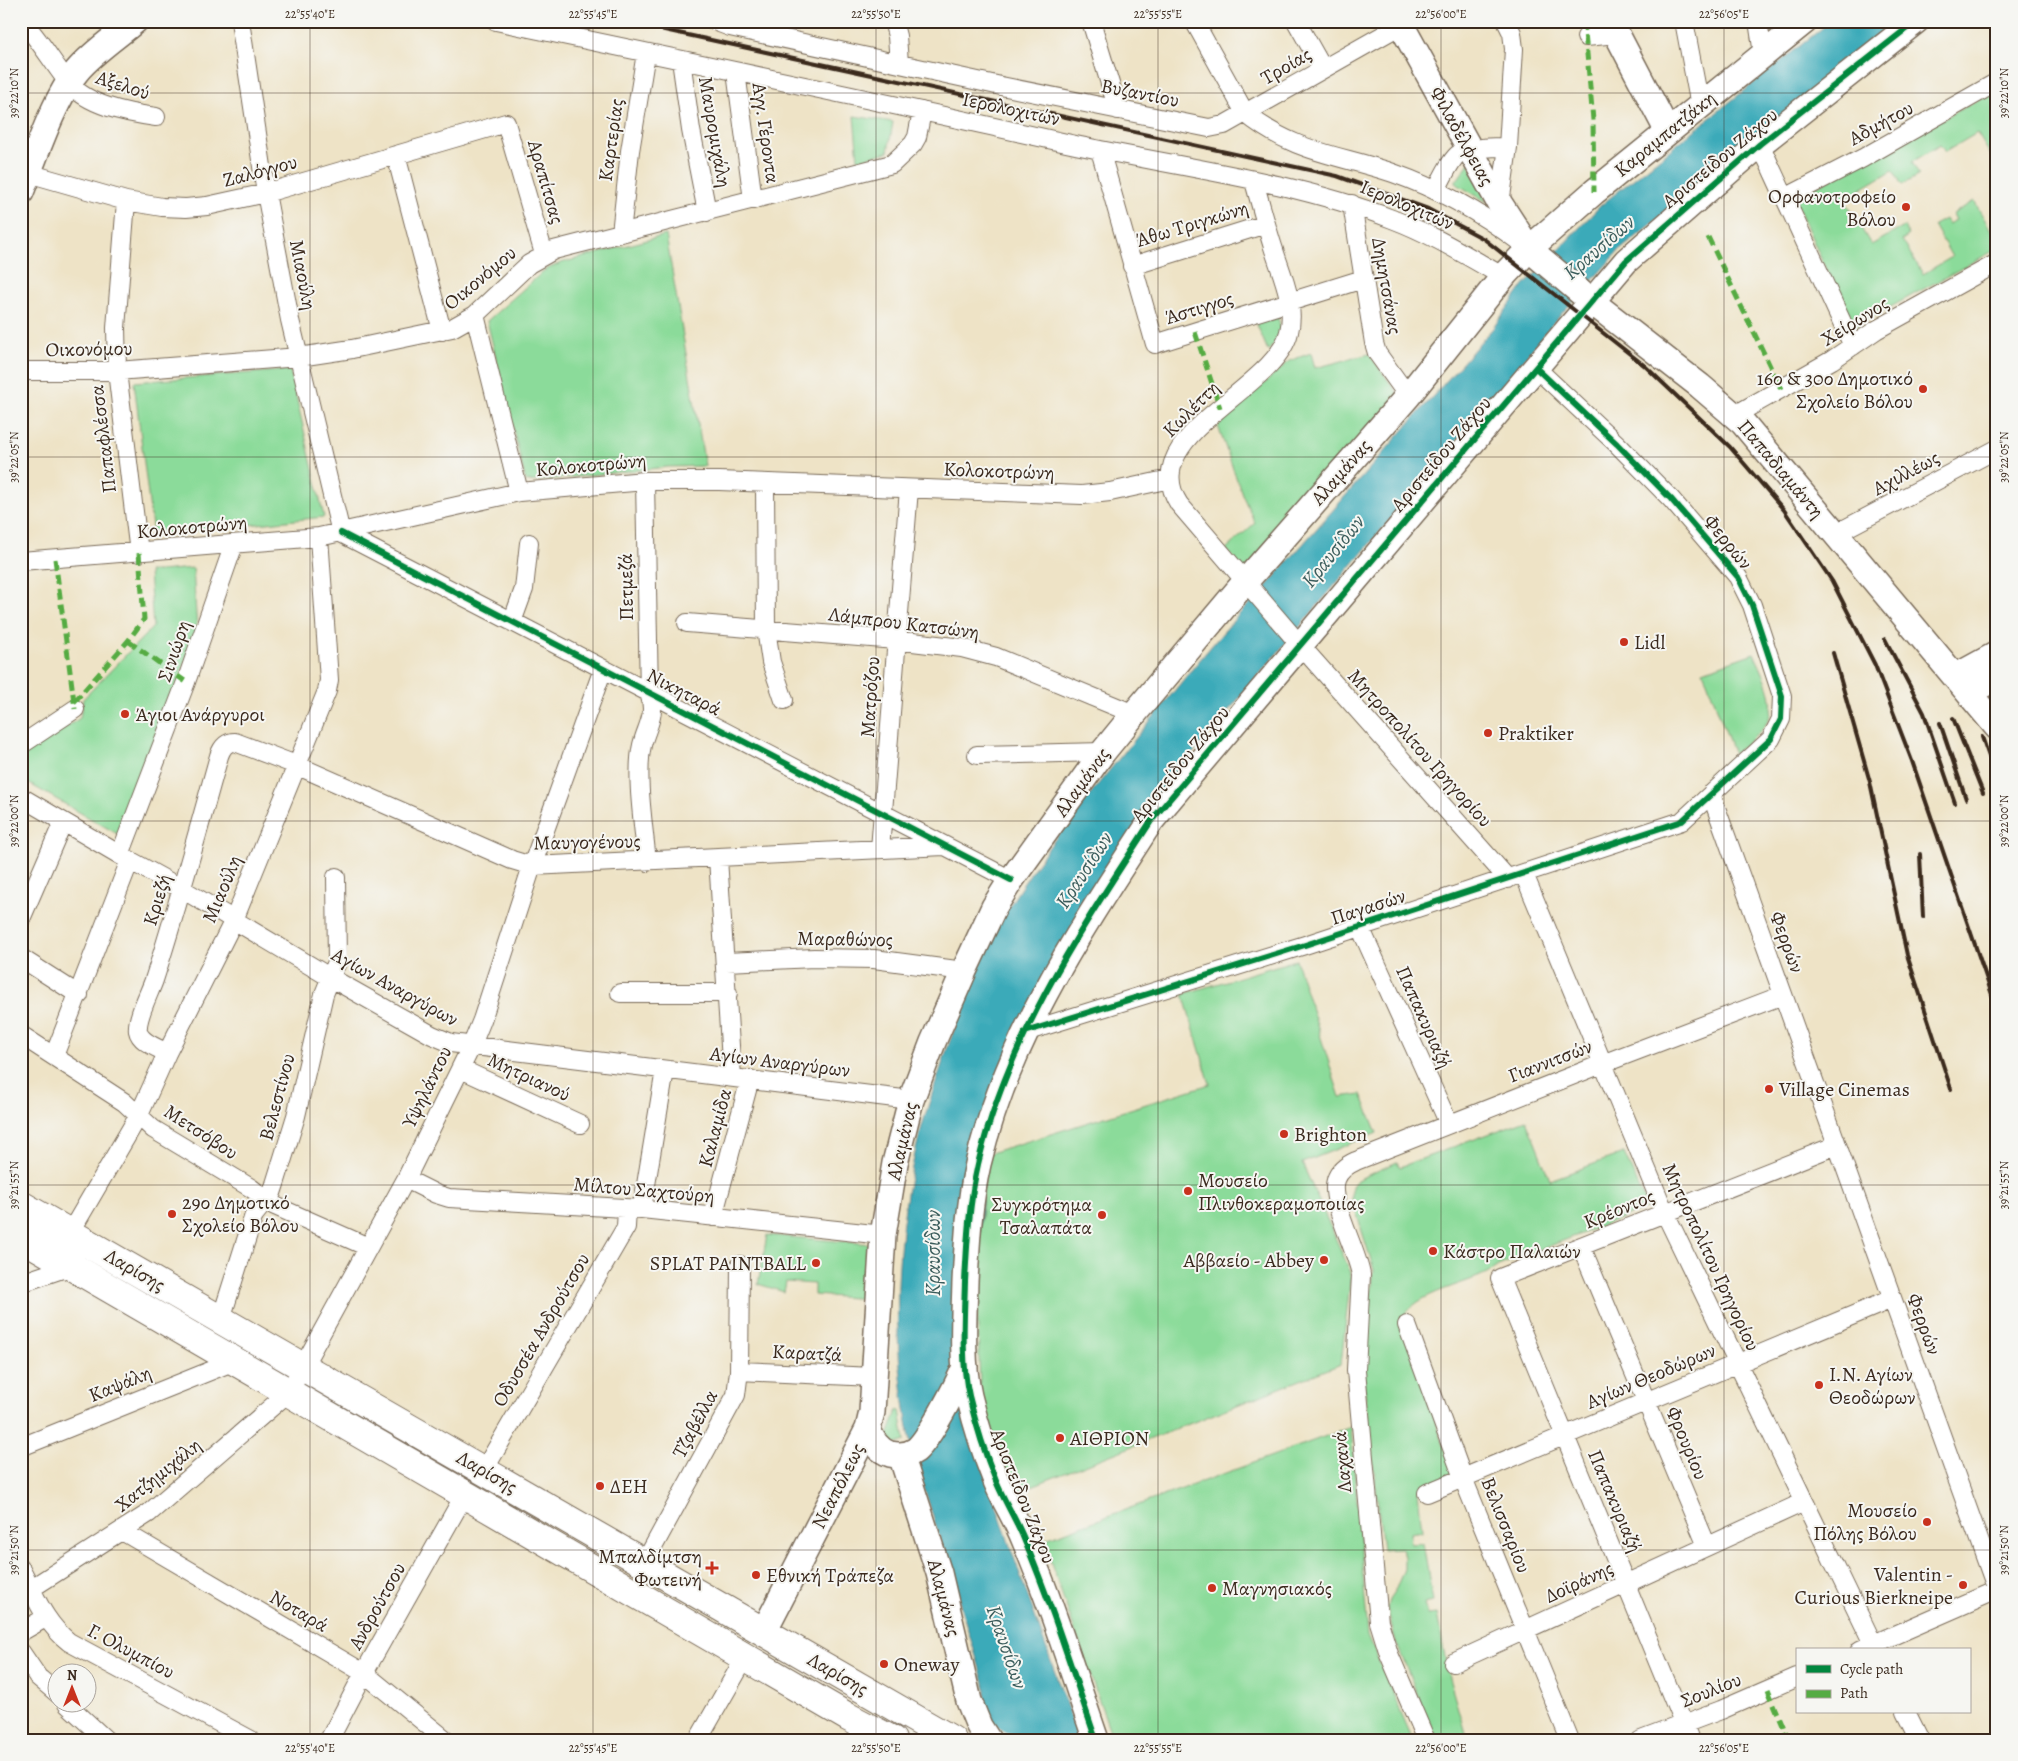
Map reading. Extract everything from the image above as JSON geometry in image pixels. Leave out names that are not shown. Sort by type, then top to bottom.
[{"type":"main road","name":"Λαρίσης","points":[[21,1205],[952,1740]]},
{"type":"main road","name":"Λαρίσης","points":[[21,1237],[746,1656],[881,1738]]},
{"type":"street","name":"Αξελού","points":[[22,21],[43,46],[69,83],[80,93],[124,111],[156,117]]},
{"type":"street","points":[[24,179],[69,83],[88,61],[135,21]]},
{"type":"street","name":"Μιαούλη","points":[[240,21],[266,193],[299,357],[341,534]]},
{"type":"street","name":"Ιερολοχιτών","points":[[496,21],[1100,150],[1292,187],[1352,204],[1395,220],[1436,238],[1504,277]]},
{"type":"street","name":"Βυζαντίου","points":[[714,21],[730,27],[1209,128],[1224,125],[1245,114]]},
{"type":"street","points":[[893,21],[897,36],[899,63]]},
{"type":"street","points":[[1091,21],[1118,110]]},
{"type":"street","points":[[1194,21],[1245,114],[1267,130],[1316,152],[1379,168],[1436,190],[1496,225],[1533,253]]},
{"type":"street","points":[[1296,21],[1323,69]]},
{"type":"street","points":[[1500,204],[1508,146],[1514,49],[1512,33],[1506,21]]},
{"type":"street","points":[[1684,21],[1700,106]]},
{"type":"street","points":[[1758,21],[1763,54]]},
{"type":"street","name":"Καραμπατζάκη","points":[[1533,253],[1594,192],[1805,21]]},
{"type":"street","name":"Αριστείδου Ζάχου","points":[[1096,1740],[1024,1540],[992,1472],[972,1410],[967,1385],[961,1375],[966,1248],[974,1186],[989,1127],[1025,1032],[1051,980],[1151,821],[1536,368],[1587,298],[1633,254],[1760,144],[1916,21]]},
{"type":"street","name":"Τροίας","points":[[1245,114],[1400,23]]},
{"type":"street","name":"Φιλαδέλφειας","points":[[1400,23],[1500,204],[1533,253]]},
{"type":"street","points":[[1586,37],[1614,28],[1668,132]]},
{"type":"street","name":"Καρτερίας","points":[[621,233],[630,151],[646,53]]},
{"type":"street","name":"Μαυρομιχάλη","points":[[681,60],[691,130],[707,212]]},
{"type":"street","name":"Αγγ. Γέροντα","points":[[736,72],[753,200]]},
{"type":"street","name":"Αδμήτου","points":[[1784,198],[1863,158],[1997,82]]},
{"type":"street","name":"Οικονόμου","points":[[21,371],[116,372],[299,357],[352,349],[458,327],[475,315],[520,271],[544,254],[892,164],[913,144],[917,136],[922,111]]},
{"type":"street","name":"Ζαλόγγου","points":[[24,179],[126,201],[162,206],[196,207],[266,193],[506,123]]},
{"type":"street","name":"Αραπίτσας","points":[[506,123],[544,254]]},
{"type":"street","points":[[1760,144],[1853,346]]},
{"type":"street","points":[[1436,190],[1456,156],[1461,153],[1489,147],[1508,146]]},
{"type":"street","name":"Άστιγγος","points":[[1100,150],[1155,344],[1364,279]]},
{"type":"street","points":[[396,155],[442,330]]},
{"type":"street","name":"Κωλέττη","points":[[1170,479],[1171,464],[1179,448],[1220,408],[1272,362],[1289,333],[1289,302],[1254,181]]},
{"type":"street","name":"Παπαφλέσσα","points":[[126,201],[116,328],[116,372],[139,553]]},
{"type":"street","name":"Δημητσάνας","points":[[1352,204],[1374,343],[1377,353],[1408,396]]},
{"type":"street","name":"Άθω Τριγκώνη","points":[[1132,266],[1266,224]]},
{"type":"street","name":"Αλαμάνας","points":[[868,1429],[874,1377],[882,1235],[895,1163],[911,1100],[933,1042],[994,907],[1011,880],[1103,752],[1134,714],[1245,582],[1408,396],[1504,277],[1533,253]]},
{"type":"street","name":"Παπαδιαμάντη","points":[[1533,253],[1735,415],[1753,434],[1997,727]]},
{"type":"street","name":"Χείρωνος","points":[[1735,415],[1832,360],[1876,330],[1997,263]]},
{"type":"street","points":[[475,315],[519,492]]},
{"type":"street","name":"Φερρών","points":[[1536,368],[1617,444],[1695,525],[1738,577],[1752,605],[1782,693],[1782,716],[1771,738],[1711,794],[1997,1590]]},
{"type":"street","name":"Αχιλλέως","points":[[1835,534],[1997,449]]},
{"type":"street","points":[[1170,479],[1172,490],[1179,504],[1300,646]]},
{"type":"street","name":"Κολοκοτρώνη","points":[[21,561],[319,537],[341,534],[519,492],[645,481],[682,480],[1082,495],[1110,492],[1170,479]]},
{"type":"street","name":"Πετμεζά","points":[[645,481],[649,693],[653,703],[652,717],[642,742],[639,757],[647,862]]},
{"type":"street","points":[[765,483],[766,629],[771,662],[784,700]]},
{"type":"street","name":"Ματρόζου","points":[[880,849],[909,489]]},
{"type":"street","name":"Νικηταρά","points":[[341,534],[1011,880]]},
{"type":"street","name":"Μιαούλη","points":[[70,1233],[139,1114],[167,1053],[234,920],[324,697],[329,680],[319,537]]},
{"type":"street","name":"Σινιώρη","points":[[54,1056],[79,995],[234,544]]},
{"type":"street","points":[[512,622],[526,580],[529,544]]},
{"type":"street","name":"Λάμπρου Κατσώνη","points":[[687,623],[896,640],[962,648],[996,657],[1134,714]]},
{"type":"street","name":"Μητροπολίτου Γρηγορίου","points":[[1300,646],[1516,876],[1602,1064],[1665,1213],[1804,1502],[1870,1648]]},
{"type":"street","points":[[1962,685],[1997,654]]},
{"type":"street","name":"Υψηλάντου","points":[[302,1366],[406,1179],[471,1047],[482,1020],[532,866],[603,669]]},
{"type":"street","points":[[1962,685],[1997,677]]},
{"type":"street","points":[[21,745],[75,709]]},
{"type":"street","name":"Μαυγογένους","points":[[225,744],[235,742],[296,765],[503,856],[532,866],[647,862],[944,846]]},
{"type":"street","name":"Κριεζή","points":[[167,1053],[141,1038],[138,1028],[182,889],[219,756],[225,744]]},
{"type":"street","points":[[977,755],[1103,752]]},
{"type":"street","name":"Παγασών","points":[[1025,1032],[1360,927],[1682,821],[1711,794]]},
{"type":"street","name":"Αγίων Αναργύρων","points":[[21,797],[182,889],[331,978],[442,1040],[471,1047],[750,1079],[911,1100]]},
{"type":"street","points":[[21,919],[63,822]]},
{"type":"street","name":"Καλαμίδα","points":[[718,858],[732,1077]]},
{"type":"street","name":"Βελεστίνου","points":[[221,1319],[254,1216],[267,1200],[276,1184],[296,1116],[324,994],[338,956],[336,877]]},
{"type":"street","name":"Παπακυριαζή","points":[[1360,927],[1449,1124]]},
{"type":"street","points":[[21,958],[79,995]]},
{"type":"street","name":"Μαραθώνος","points":[[726,962],[814,958],[874,959],[964,971]]},
{"type":"street","points":[[620,993],[728,993]]},
{"type":"street","name":"Γιαννιτσών","points":[[1338,1176],[1345,1167],[1356,1161],[1602,1064],[1783,996]]},
{"type":"street","name":"Μετσόβου","points":[[21,1035],[124,1102],[153,1129],[251,1188],[282,1210],[368,1247]]},
{"type":"street","name":"Μητριανού","points":[[461,1069],[580,1124]]},
{"type":"street","points":[[634,1209],[665,1070]]},
{"type":"street","name":"Καλαμίδα","points":[[713,1217],[750,1079]]},
{"type":"street","name":"Κρέοντος","points":[[1500,1278],[1837,1145]]},
{"type":"street","name":"Λαχανά","points":[[1338,1176],[1335,1186],[1336,1199],[1361,1275],[1356,1348],[1357,1389],[1378,1622],[1389,1654],[1426,1740]]},
{"type":"street","name":"Μίλτου Σαχτούρη","points":[[406,1179],[436,1194],[450,1198],[634,1209],[882,1235]]},
{"type":"street","name":"Οδυσσέα Ανδρούτσου","points":[[484,1470],[626,1227],[634,1209]]},
{"type":"street","name":"Φρουρίου","points":[[1581,1246],[1707,1546]]},
{"type":"street","name":"Τζαβέλλα","points":[[645,1562],[736,1394],[739,1371],[740,1265]]},
{"type":"street","points":[[21,1283],[71,1266]]},
{"type":"street","name":"Παπακυριαζή","points":[[1500,1278],[1687,1732]]},
{"type":"street","name":"Αγίων Θεοδώρων","points":[[1427,1493],[1892,1299]]},
{"type":"street","name":"Βελισσαρίου","points":[[1407,1325],[1463,1478],[1570,1740]]},
{"type":"street","name":"Καψάλη","points":[[21,1447],[235,1361]]},
{"type":"street","name":"Χατζημιχάλη","points":[[26,1592],[149,1512],[289,1392],[302,1366]]},
{"type":"street","name":"Καρατζά","points":[[739,1371],[874,1377]]},
{"type":"street","points":[[907,1453],[925,1439],[961,1375]]},
{"type":"street","name":"Νεαπόλεως","points":[[868,1429],[880,1449],[890,1454],[907,1453]]},
{"type":"street","name":"Νεαπόλεως","points":[[764,1631],[868,1429]]},
{"type":"street","name":"Αλαμάνας","points":[[907,1453],[970,1701],[979,1726],[988,1740]]},
{"type":"street","name":"Ανδρούτσου","points":[[328,1740],[465,1494]]},
{"type":"street","name":"Δοϊράνης","points":[[1453,1663],[1804,1502]]},
{"type":"street","name":"Νοταρά","points":[[122,1531],[364,1673],[446,1740]]},
{"type":"street","name":"Γ. Ολυμπίου","points":[[21,1569],[26,1592],[45,1618],[69,1642],[251,1740]]},
{"type":"street","points":[[1870,1648],[1997,1590]]},
{"type":"street","points":[[21,1632],[45,1618]]},
{"type":"street","points":[[21,1652],[38,1677],[48,1686]]},
{"type":"street","points":[[698,1740],[746,1656]]},
{"type":"street","name":"Σουλίου","points":[[1641,1740],[1687,1732],[1796,1678]]},
{"type":"street","points":[[79,1714],[106,1740]]},
{"type":"street","points":[[1907,1714],[1920,1740]]},
{"type":"green space","points":[[1997,90],[1997,165],[1977,133],[1945,152],[1940,145],[1912,162],[1919,175],[1902,185],[1893,170],[1844,199],[1871,245],[1904,227],[1909,235],[1902,240],[1923,274],[1952,257],[1934,225],[1945,219],[1948,224],[1956,220],[1953,214],[1974,201],[1992,232],[1997,229],[1997,249],[1852,328],[1794,198]]},
{"type":"green space","points":[[854,116],[893,122],[888,152],[858,160]]},
{"type":"green space","points":[[1469,163],[1487,202],[1455,183]]},
{"type":"green space","points":[[666,235],[705,466],[668,467],[526,482],[487,321],[545,270],[561,263]]},
{"type":"green space","points":[[1276,314],[1280,324],[1279,334],[1268,351],[1255,320]]},
{"type":"green space","points":[[1311,353],[1315,368],[1369,354],[1398,394],[1245,571],[1226,549],[1255,523],[1242,494],[1218,426],[1289,361]]},
{"type":"green space","points":[[290,370],[324,517],[153,535],[134,382]]},
{"type":"green space","points":[[193,568],[197,630],[121,836],[21,779],[21,756],[80,718],[83,699],[153,627],[149,572]]},
{"type":"green space","points":[[1754,653],[1769,688],[1771,697],[1770,715],[1766,724],[1759,732],[1734,754],[1703,671]]},
{"type":"green space","points":[[1296,960],[1340,1097],[1361,1094],[1377,1133],[1302,1163],[1351,1273],[1341,1364],[1009,1495],[977,1389],[980,1388],[976,1271],[987,1154],[1210,1084],[1183,994]]},
{"type":"green space","points":[[1526,1120],[1550,1180],[1624,1153],[1648,1208],[1498,1266],[1488,1273],[1431,1295],[1418,1302],[1408,1311],[1402,1321],[1454,1475],[1418,1491],[1422,1531],[1410,1533],[1411,1544],[1423,1543],[1433,1602],[1424,1604],[1427,1615],[1437,1614],[1449,1678],[1467,1740],[1436,1740],[1396,1642],[1387,1608],[1404,1569],[1404,1557],[1402,1548],[1383,1549],[1364,1383],[1365,1337],[1374,1270],[1352,1199],[1352,1186],[1357,1180],[1397,1162],[1400,1167]]},
{"type":"green space","name":"SPLAT PAINTBALL","points":[[767,1235],[871,1244],[867,1299],[814,1295],[814,1284],[786,1282],[784,1292],[758,1284]]},
{"type":"green space","points":[[900,1410],[905,1441],[894,1445],[887,1438],[897,1411]]},
{"type":"green space","name":"Μαγνησιακός","points":[[1351,1427],[1368,1636],[1413,1740],[1113,1740],[1043,1540]]},
{"type":"water","name":"Κραυσίδων","points":[[1831,21],[1901,21],[1620,250],[1554,322],[1489,403],[1159,793],[986,1108],[970,1425],[1010,1546],[1079,1740],[991,1740],[984,1712],[986,1689],[913,1452],[906,1415],[898,1339],[899,1262],[908,1186],[916,1149],[954,1029],[988,947],[1019,890],[1089,795],[1235,619],[1493,328],[1521,289],[1601,205]]},
{"type":"pier","points":[[989,1720],[995,1726],[1020,1740],[991,1740]]},
{"type":"railway","points":[[623,21],[1337,176],[1428,209],[1484,239],[1645,366],[1730,447],[1784,510],[1832,581],[1875,665],[1912,761],[1997,1009]]},
{"type":"railway","points":[[1885,639],[1924,713],[1955,803]]},
{"type":"railway","points":[[1833,653],[1870,782],[1907,955],[1951,1089]]},
{"type":"railway","points":[[1953,718],[1983,793]]},
{"type":"railway","points":[[1940,723],[1966,799]]},
{"type":"railway","points":[[1982,737],[1997,779]]},
{"type":"railway","points":[[1920,854],[1923,917]]},
{"type":"marked path","points":[[1584,21],[1593,120],[1594,192]]},
{"type":"marked path","points":[[1708,237],[1781,389]]},
{"type":"marked path","points":[[1195,332],[1220,408]]},
{"type":"marked path","points":[[74,702],[128,641],[144,619],[139,553]]},
{"type":"marked path","points":[[55,559],[75,709]]},
{"type":"marked path","points":[[128,641],[186,682]]},
{"type":"marked path","points":[[1768,1690],[1789,1740]]},
{"type":"cycle path","points":[[1096,1740],[1044,1589],[1021,1532],[999,1488],[988,1460],[966,1383],[964,1325],[966,1267],[972,1193],[991,1117],[1027,1028],[1073,944],[1151,821],[1626,261],[1760,144],[1916,21]]},
{"type":"cycle path","points":[[1025,1032],[1305,945],[1682,821],[1771,739],[1781,719],[1782,696],[1752,605],[1738,577],[1671,499],[1617,444],[1536,368]]},
{"type":"cycle path","points":[[341,533],[1011,880]]},
{"type":"place","name":"Ορφανοτροφείο Βόλου","points":[[1906,207]]},
{"type":"place","name":"16ο & 30ο Δημοτικό Σχολείο Βόλου","points":[[1923,389]]},
{"type":"place","name":"Lidl","points":[[1624,642]]},
{"type":"place","name":"Άγιοι Ανάργυροι","points":[[125,714]]},
{"type":"place","name":"Praktiker","points":[[1488,733]]},
{"type":"place","name":"Village Cinemas","points":[[1769,1089]]},
{"type":"place","name":"Brighton","points":[[1284,1134]]},
{"type":"place","name":"Μουσείο Πλινθοκεραμοποιίας","points":[[1188,1191]]},
{"type":"place","name":"29ο Δημοτικό Σχολείο Βόλου","points":[[172,1214]]},
{"type":"place","name":"Συγκρότημα Τσαλαπάτα","points":[[1102,1215]]},
{"type":"place","name":"Κάστρο Παλαιών","points":[[1433,1251]]},
{"type":"place","name":"Αββαείο - Abbey","points":[[1324,1260]]},
{"type":"place","name":"SPLAT PAINTBALL","points":[[816,1263]]},
{"type":"place","name":"Ι.Ν. Αγίων Θεοδώρων","points":[[1819,1385]]},
{"type":"place","name":"ΑΙΘΡΙΟΝ","points":[[1060,1438]]},
{"type":"place","name":"ΔΕΗ","points":[[600,1486]]},
{"type":"place","name":"Μουσείο Πόλης Βόλου","points":[[1927,1522]]},
{"type":"place","name":"Μπαλδίμτση Φωτεινή","points":[[712,1568]]},
{"type":"place","name":"Εθνική Τράπεζα","points":[[756,1575]]},
{"type":"place","name":"Valentin - Curious Bierkneipe","points":[[1963,1585]]},
{"type":"place","name":"Μαγνησιακός","points":[[1212,1588]]},
{"type":"place","name":"Oneway","points":[[884,1664]]}]
